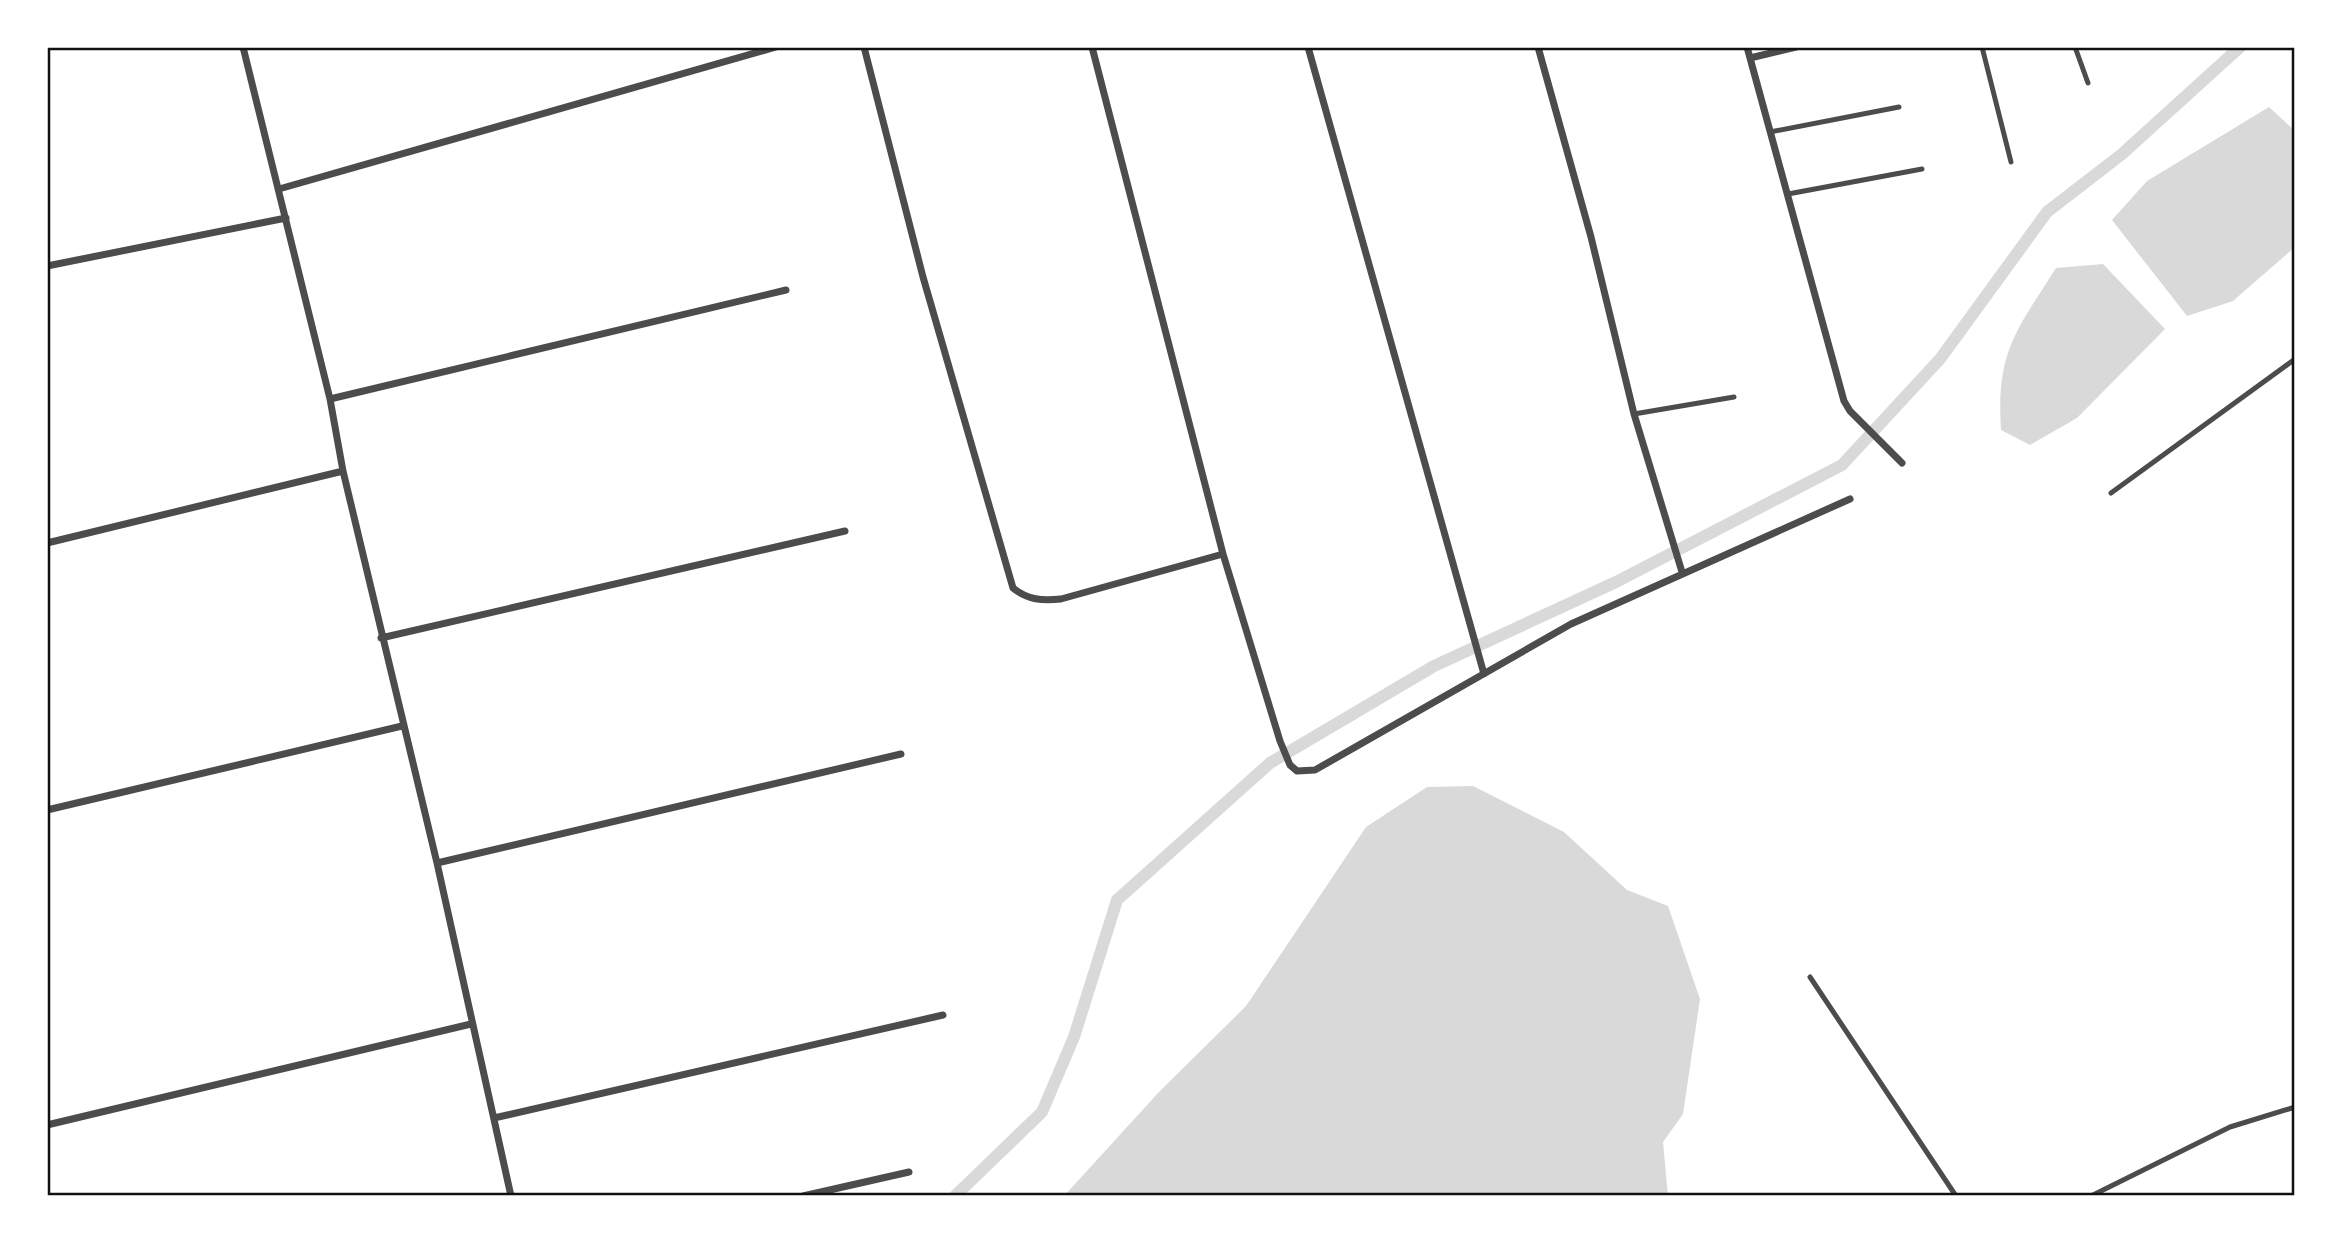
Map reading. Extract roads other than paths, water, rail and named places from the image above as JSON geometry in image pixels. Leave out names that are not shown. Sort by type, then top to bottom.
[{"type":"street","points":[[243,47],[330,399],[343,471],[437,863],[511,1196]]},
{"type":"street","points":[[279,189],[776,47]]},
{"type":"street","points":[[864,47],[923,277],[1013,588],[1023,596],[1040,601],[1061,600],[1223,554]]},
{"type":"street","points":[[1092,47],[1223,554],[1280,741],[1290,765],[1297,771],[1315,770],[1571,624],[1850,499]]},
{"type":"street","points":[[1308,47],[1484,674]]},
{"type":"street","points":[[1538,47],[1591,237],[1634,414],[1682,572]]},
{"type":"street","points":[[1747,47],[1844,401],[1902,463]]},
{"type":"street","points":[[1750,58],[1796,47]]},
{"type":"street","points":[[47,266],[286,218]]},
{"type":"street","points":[[330,399],[786,290]]},
{"type":"street","points":[[47,543],[343,471]]},
{"type":"street","points":[[381,638],[845,531]]},
{"type":"street","points":[[47,810],[402,726]]},
{"type":"street","points":[[437,863],[901,754]]},
{"type":"street","points":[[494,1118],[943,1015]]},
{"type":"street","points":[[47,1125],[471,1024]]},
{"type":"street","points":[[803,1196],[909,1172]]},
{"type":"lane","points":[[1982,47],[2011,162]]},
{"type":"lane","points":[[2075,47],[2088,83]]},
{"type":"lane","points":[[1770,132],[1899,107]]},
{"type":"lane","points":[[1788,194],[1922,169]]},
{"type":"lane","points":[[2111,493],[2295,359]]},
{"type":"lane","points":[[1634,414],[1734,397]]},
{"type":"lane","points":[[1810,977],[1956,1196]]},
{"type":"lane","points":[[2091,1196],[2230,1128],[2295,1107]]},
{"type":"waterway","points":[[955,1196],[1042,1112],[1074,1037],[1117,900],[1270,763],[1434,666],[1616,582],[1842,465],[1940,359],[2047,212],[2122,154],[2240,47]]}]
